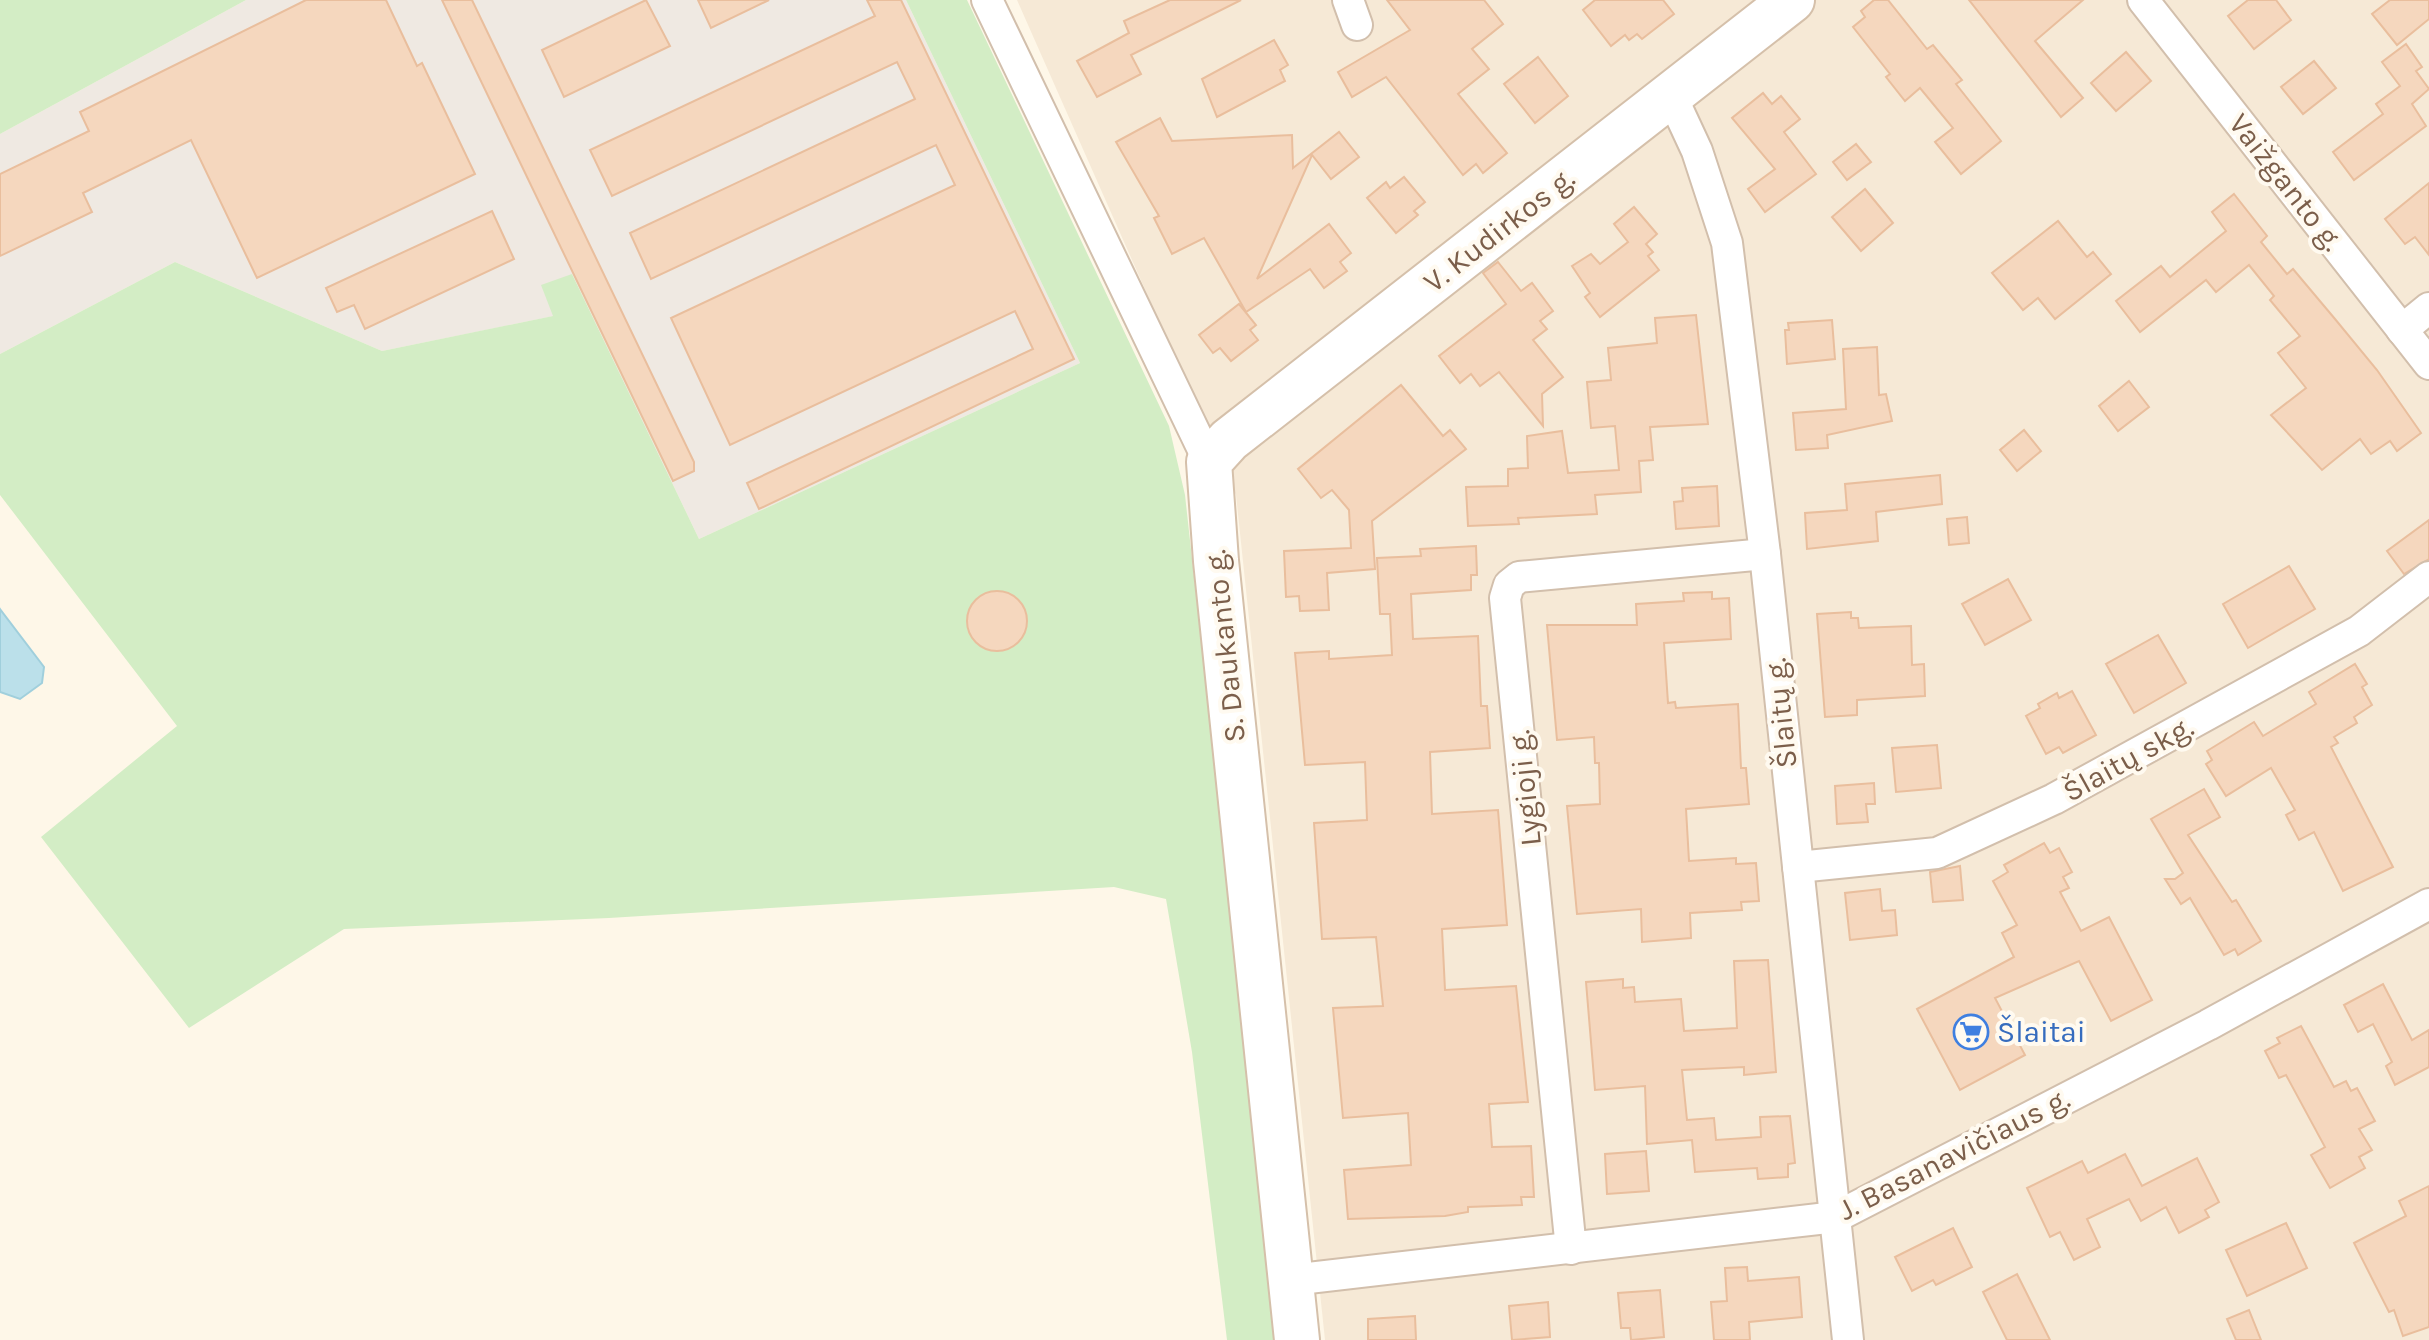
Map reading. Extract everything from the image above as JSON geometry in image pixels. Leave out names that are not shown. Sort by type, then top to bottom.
[{"type":"street","name":"S. Daukanto g.","points":[[987,0],[1209,462],[1216,561],[1297,1340]]},
{"type":"street","name":"V. Kudirkos g.","points":[[1209,462],[1229,440],[1792,0]]},
{"type":"street","name":"Vaižganto g.","points":[[2143,0],[2429,364]]},
{"type":"street","name":"Šlaitų g.","points":[[1671,95],[1697,151],[1727,243],[1765,554],[1848,1340]]},
{"type":"street","points":[[2402,330],[2429,308]]},
{"type":"street","name":"Lygioji g.","points":[[1571,1249],[1505,598],[1509,585],[1519,577],[1765,554]]},
{"type":"street","name":"Šlaitų skg.","points":[[1798,867],[1937,853],[2054,799],[2359,631],[2429,577]]},
{"type":"street","name":"J. Basanavičiaus g.","points":[[1291,1280],[1836,1217],[2208,1025],[2429,904]]},
{"type":"shaded area","points":[[246,0],[906,0],[1080,363],[699,539],[572,274],[554,316],[382,351],[175,262],[0,354],[0,134]]},
{"type":"shaded area","points":[[1017,0],[2429,0],[2429,1340],[1325,1340],[1236,495]]},
{"type":"green space","points":[[0,0],[246,0],[0,134]]},
{"type":"green space","points":[[906,0],[967,0],[1169,426],[1185,495],[1278,1340],[1227,1340],[1192,1052],[1166,899],[1114,887],[609,918],[344,929],[189,1028],[41,837],[177,726],[0,495],[0,354],[175,262],[382,351],[553,316],[541,285],[572,274],[699,539],[1080,363]]},
{"type":"water","points":[[0,609],[44,667],[42,683],[20,699],[0,692]]},
{"type":"building","points":[[306,0],[386,0],[417,66],[422,63],[475,174],[257,278],[191,140],[83,193],[92,212],[0,256],[0,174],[89,131],[80,112]]},
{"type":"building","points":[[442,0],[472,0],[694,462],[694,471],[673,481]]},
{"type":"building","points":[[646,0],[670,46],[564,97],[542,50]]},
{"type":"building","points":[[698,0],[769,0],[711,28]]},
{"type":"building","points":[[867,0],[901,0],[1074,359],[759,509],[747,483],[1033,349],[1015,311],[730,445],[671,318],[955,185],[936,145],[651,279],[630,233],[915,99],[897,62],[612,196],[590,150],[875,16]]},
{"type":"building","points":[[1170,0],[1241,0],[1131,55],[1141,74],[1097,97],[1077,61],[1129,33],[1124,21]]},
{"type":"building","points":[[1387,0],[1484,0],[1503,24],[1472,49],[1489,69],[1458,94],[1507,153],[1483,173],[1476,164],[1463,175],[1386,77],[1352,97],[1338,72],[1410,30]]},
{"type":"building","points":[[1595,0],[1663,0],[1674,14],[1642,39],[1637,34],[1629,40],[1625,35],[1611,46],[1583,10]]},
{"type":"building","points":[[1874,0],[1888,0],[1927,49],[1933,45],[1962,80],[1956,84],[2001,141],[1961,174],[1935,142],[1953,128],[1920,88],[1905,101],[1886,77],[1890,74],[1853,27],[1865,17],[1861,11]]},
{"type":"building","points":[[1969,0],[2083,0],[2035,41],[2083,98],[2061,117]]},
{"type":"building","points":[[2248,0],[2276,0],[2291,20],[2254,49],[2228,16]]},
{"type":"building","points":[[2390,0],[2429,0],[2429,19],[2397,45],[2372,14]]},
{"type":"building","points":[[1274,40],[1288,65],[1280,70],[1285,81],[1217,117],[1202,79]]},
{"type":"building","points":[[2406,44],[2422,67],[2416,71],[2429,89],[2412,104],[2426,126],[2354,180],[2333,152],[2383,114],[2376,104],[2400,86],[2382,62]]},
{"type":"building","points":[[2126,52],[2151,81],[2116,111],[2091,83]]},
{"type":"building","points":[[1538,57],[1568,96],[1535,123],[1504,84]]},
{"type":"building","points":[[2314,61],[2336,88],[2303,114],[2281,87]]},
{"type":"building","points":[[1763,93],[1772,104],[1781,96],[1800,119],[1784,132],[1816,174],[1765,212],[1748,189],[1775,169],[1732,118]]},
{"type":"building","points":[[1160,118],[1172,141],[1292,135],[1293,168],[1339,132],[1359,157],[1331,179],[1312,155],[1257,279],[1329,224],[1351,253],[1340,262],[1347,271],[1324,288],[1310,269],[1246,312],[1204,238],[1172,254],[1154,218],[1159,216],[1116,142]]},
{"type":"building","points":[[1856,144],[1871,162],[1847,180],[1833,162]]},
{"type":"building","points":[[1404,177],[1425,202],[1414,211],[1418,215],[1396,233],[1367,198],[1386,182],[1390,188]]},
{"type":"building","points":[[2429,183],[2429,255],[2415,237],[2405,244],[2385,219]]},
{"type":"building","points":[[1865,189],[1893,223],[1861,251],[1832,217]]},
{"type":"building","points":[[2234,194],[2267,236],[2261,242],[2287,274],[2293,269],[2335,319],[2377,370],[2421,433],[2397,451],[2390,441],[2371,454],[2360,439],[2322,470],[2271,415],[2306,388],[2278,353],[2300,336],[2270,300],[2274,296],[2249,265],[2216,292],[2206,280],[2140,332],[2116,301],[2161,266],[2170,277],[2226,231],[2212,212]]},
{"type":"building","points":[[1634,207],[1657,234],[1646,244],[1653,252],[1648,256],[1659,270],[1600,317],[1585,297],[1590,293],[1572,266],[1591,254],[1600,264],[1628,242],[1614,224]]},
{"type":"building","points":[[492,211],[514,259],[365,329],[354,305],[337,312],[326,288]]},
{"type":"building","points":[[2058,221],[2087,257],[2093,252],[2111,274],[2055,319],[2038,298],[2023,310],[1992,273]]},
{"type":"building","points":[[1498,262],[1521,291],[1532,283],[1553,311],[1540,321],[1547,329],[1533,340],[1563,377],[1542,394],[1543,426],[1499,372],[1480,386],[1471,374],[1460,383],[1439,356],[1506,304],[1483,273]]},
{"type":"building","points":[[1239,304],[1256,325],[1250,330],[1258,340],[1231,361],[1220,348],[1213,353],[1199,335]]},
{"type":"building","points":[[1696,315],[1708,424],[1650,427],[1653,460],[1639,461],[1641,492],[1595,495],[1597,514],[1518,518],[1519,524],[1468,526],[1466,487],[1508,486],[1508,469],[1528,468],[1527,436],[1562,431],[1568,473],[1619,470],[1615,426],[1591,428],[1587,382],[1611,380],[1608,348],[1657,343],[1655,318]]},
{"type":"building","points":[[1832,320],[1835,359],[1787,364],[1785,330],[1789,330],[1788,323]]},
{"type":"building","points":[[1877,347],[1879,395],[1886,394],[1892,421],[1827,435],[1828,448],[1796,450],[1793,413],[1846,409],[1843,349]]},
{"type":"building","points":[[2129,381],[2149,407],[2118,431],[2099,406]]},
{"type":"building","points":[[1401,385],[1443,436],[1450,430],[1466,449],[1372,521],[1375,569],[1327,573],[1329,610],[1300,611],[1299,596],[1286,597],[1284,551],[1351,548],[1349,510],[1332,490],[1321,498],[1298,469]]},
{"type":"building","points":[[2024,430],[2041,451],[2017,471],[2000,450]]},
{"type":"building","points":[[1940,475],[1942,504],[1876,512],[1878,541],[1807,549],[1805,513],[1847,510],[1845,484]]},
{"type":"building","points":[[1717,486],[1719,526],[1676,529],[1674,502],[1683,501],[1682,488]]},
{"type":"building","points":[[1967,517],[1969,543],[1949,545],[1947,519]]},
{"type":"building","points":[[2429,520],[2429,559],[2404,574],[2387,551]]},
{"type":"building","points":[[1476,546],[1477,575],[1471,575],[1471,590],[1411,594],[1413,639],[1478,636],[1481,706],[1487,706],[1490,748],[1430,752],[1432,814],[1498,810],[1507,925],[1442,929],[1445,990],[1516,986],[1528,1102],[1489,1104],[1492,1147],[1531,1146],[1534,1197],[1521,1197],[1522,1205],[1468,1207],[1468,1212],[1445,1216],[1348,1219],[1344,1170],[1411,1165],[1408,1113],[1343,1118],[1333,1008],[1383,1006],[1376,937],[1322,939],[1314,823],[1367,820],[1365,762],[1305,765],[1295,653],[1329,651],[1329,659],[1392,655],[1390,614],[1380,614],[1377,558],[1421,556],[1420,549]]},
{"type":"building","points":[[2289,566],[2315,609],[2248,648],[2223,604]]},
{"type":"building","points":[[2008,579],[2031,620],[1985,645],[1962,604]]},
{"type":"building","points":[[997,591],[1009,593],[1018,600],[1025,609],[1025,633],[1018,642],[1009,649],[997,651],[985,649],[976,642],[969,633],[967,621],[969,609],[976,600],[985,593]]},
{"type":"building","points":[[1712,592],[1712,599],[1729,598],[1731,639],[1664,643],[1668,703],[1675,702],[1676,708],[1738,704],[1741,768],[1746,768],[1749,804],[1686,809],[1689,861],[1736,858],[1736,864],[1756,863],[1759,901],[1741,902],[1742,910],[1690,913],[1691,938],[1642,942],[1641,909],[1577,914],[1567,806],[1600,804],[1599,763],[1595,763],[1594,737],[1557,740],[1547,625],[1637,625],[1636,604],[1684,601],[1683,593]]},
{"type":"building","points":[[1851,612],[1851,618],[1858,618],[1859,628],[1911,626],[1912,665],[1924,664],[1925,696],[1857,700],[1857,715],[1825,717],[1817,614]]},
{"type":"building","points":[[2158,635],[2186,683],[2134,713],[2106,664]]},
{"type":"building","points":[[2355,664],[2367,684],[2362,687],[2372,705],[2354,717],[2357,723],[2334,737],[2338,743],[2331,747],[2393,867],[2343,891],[2314,832],[2299,840],[2286,815],[2295,810],[2271,768],[2226,796],[2206,764],[2212,760],[2207,751],[2254,722],[2263,736],[2316,704],[2309,692]]},
{"type":"building","points":[[2072,691],[2096,735],[2063,753],[2059,747],[2046,754],[2026,716],[2040,708],[2038,704],[2057,693],[2059,698]]},
{"type":"building","points":[[1937,745],[1941,788],[1896,792],[1892,748]]},
{"type":"building","points":[[1874,783],[1875,804],[1866,804],[1868,822],[1837,824],[1835,786]]},
{"type":"building","points":[[2204,789],[2220,817],[2188,835],[2232,902],[2236,900],[2261,941],[2238,955],[2235,949],[2224,955],[2190,898],[2181,904],[2165,879],[2175,879],[2183,873],[2151,819]]},
{"type":"building","points":[[2044,843],[2050,853],[2059,848],[2072,872],[2063,877],[2069,888],[2060,892],[2081,931],[2109,917],[2152,1000],[2111,1021],[2079,961],[1995,998],[2025,1055],[1960,1090],[1917,1009],[2014,957],[2002,933],[2017,925],[1993,881],[2008,872],[2004,865]]},
{"type":"building","points":[[1960,866],[1963,900],[1933,902],[1930,872]]},
{"type":"building","points":[[1880,889],[1882,911],[1895,910],[1897,935],[1850,940],[1845,893]]},
{"type":"building","points":[[1768,960],[1776,1072],[1744,1075],[1744,1067],[1682,1070],[1687,1120],[1714,1118],[1716,1140],[1761,1137],[1760,1117],[1790,1116],[1795,1163],[1788,1164],[1788,1177],[1758,1179],[1757,1168],[1695,1172],[1692,1140],[1647,1144],[1645,1086],[1595,1090],[1586,982],[1623,979],[1623,988],[1634,987],[1635,1002],[1681,999],[1684,1031],[1737,1028],[1734,961]]},
{"type":"building","points":[[2383,984],[2412,1040],[2429,1030],[2429,1067],[2395,1085],[2386,1066],[2392,1062],[2373,1024],[2358,1032],[2344,1005]]},
{"type":"building","points":[[2301,1026],[2334,1087],[2346,1081],[2351,1091],[2357,1088],[2375,1121],[2359,1129],[2372,1150],[2359,1157],[2365,1168],[2330,1188],[2311,1155],[2325,1147],[2286,1075],[2279,1078],[2265,1051],[2280,1043],[2277,1038]]},
{"type":"building","points":[[1646,1151],[1649,1191],[1607,1194],[1605,1154]]},
{"type":"building","points":[[2125,1154],[2142,1186],[2197,1158],[2219,1202],[2205,1210],[2209,1217],[2179,1233],[2166,1207],[2141,1221],[2129,1199],[2087,1219],[2100,1247],[2074,1260],[2060,1232],[2050,1237],[2027,1188],[2082,1161],[2088,1173]]},
{"type":"building","points":[[2429,1186],[2429,1327],[2403,1336],[2394,1310],[2389,1312],[2354,1243],[2406,1216],[2399,1201]]},
{"type":"building","points":[[2286,1223],[2307,1268],[2247,1296],[2226,1250]]},
{"type":"building","points":[[1953,1228],[1972,1267],[1936,1285],[1933,1280],[1912,1291],[1895,1257]]},
{"type":"building","points":[[1747,1267],[1748,1281],[1799,1277],[1802,1317],[1749,1322],[1750,1340],[1714,1340],[1711,1302],[1727,1301],[1725,1268]]},
{"type":"building","points":[[2017,1274],[2050,1340],[2007,1340],[1983,1292]]},
{"type":"building","points":[[1660,1290],[1664,1337],[1631,1340],[1630,1328],[1621,1328],[1618,1293]]},
{"type":"building","points":[[1548,1302],[1550,1337],[1512,1340],[1509,1306]]},
{"type":"building","points":[[2249,1310],[2261,1340],[2236,1340],[2227,1319]]},
{"type":"building","points":[[1415,1316],[1416,1340],[1368,1340],[1368,1319]]},
{"type":"place","name":"Šlaitai","points":[[1971,1032]]}]
